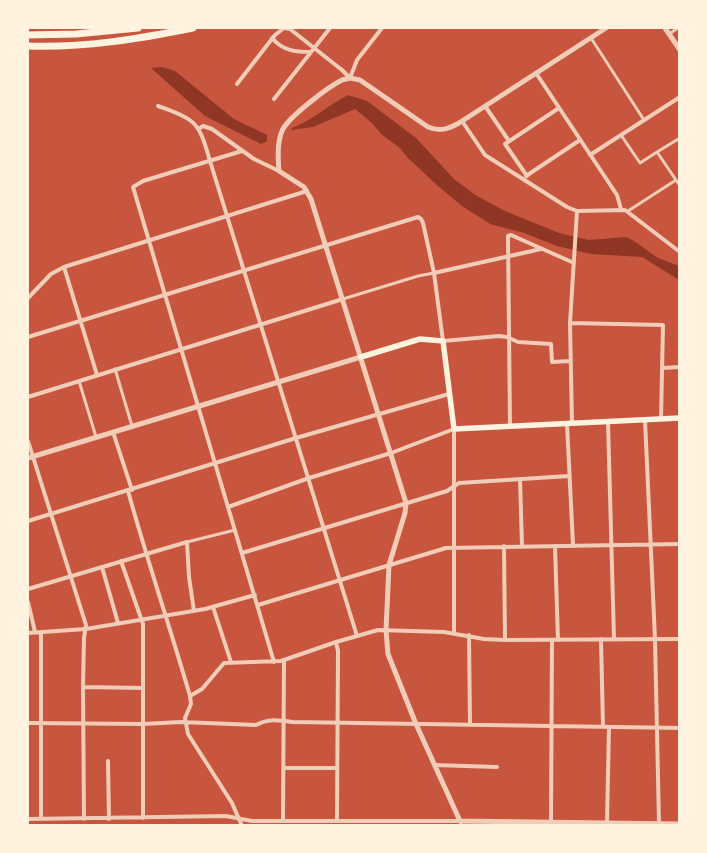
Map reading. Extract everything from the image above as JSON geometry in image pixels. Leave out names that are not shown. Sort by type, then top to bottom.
[{"type":"highway","points":[[28,35],[76,34],[138,28]]},
{"type":"highway","points":[[28,46],[106,43],[193,28]]},
{"type":"main road","points":[[361,357],[420,339],[443,341],[448,394],[454,429],[680,418]]},
{"type":"street","points":[[237,84],[272,38],[282,28],[290,29],[313,50],[342,70],[350,78]]},
{"type":"street","points":[[274,99],[330,28]]},
{"type":"street","points":[[350,78],[357,60],[382,28]]},
{"type":"street","points":[[278,171],[280,139],[286,124],[338,82],[350,78],[358,79],[420,122],[433,129],[448,129],[606,28]]},
{"type":"street","points":[[664,28],[679,49]]},
{"type":"street","points":[[669,34],[678,28]]},
{"type":"street","points":[[272,38],[280,46],[288,50],[298,52],[313,50]]},
{"type":"street","points":[[591,38],[644,120]]},
{"type":"street","points":[[536,73],[619,198],[620,209]]},
{"type":"street","points":[[590,155],[680,97]]},
{"type":"street","points":[[158,106],[190,120],[198,129],[210,160],[357,636]]},
{"type":"street","points":[[485,106],[508,142]]},
{"type":"street","points":[[527,176],[505,144],[559,108]]},
{"type":"street","points":[[462,121],[485,155],[566,207],[578,211],[620,209],[628,211],[680,252]]},
{"type":"street","points":[[198,129],[203,126],[212,129],[259,162],[296,181],[307,190],[326,245],[406,503],[405,513],[389,565],[386,630],[390,661],[461,823]]},
{"type":"street","points":[[621,135],[640,164],[680,138]]},
{"type":"street","points":[[522,179],[580,140]]},
{"type":"street","points":[[242,151],[143,181],[133,187],[274,662]]},
{"type":"street","points":[[657,152],[680,186]]},
{"type":"street","points":[[628,211],[676,180]]},
{"type":"street","points":[[28,298],[51,274],[64,266],[307,190]]},
{"type":"street","points":[[573,545],[569,476],[570,323],[578,211]]},
{"type":"street","points":[[28,337],[419,218],[423,223],[434,273],[443,341],[499,336],[518,342],[551,344],[552,362],[571,361]]},
{"type":"street","points":[[510,426],[508,235],[574,263]]},
{"type":"street","points":[[28,396],[418,276],[541,249]]},
{"type":"street","points":[[64,266],[97,375]]},
{"type":"street","points":[[570,323],[663,325],[661,419]]},
{"type":"street","points":[[30,457],[361,357]]},
{"type":"street","points":[[662,368],[680,367]]},
{"type":"street","points":[[115,369],[132,426]]},
{"type":"street","points":[[79,381],[96,437]]},
{"type":"street","points":[[28,522],[296,438],[448,394]]},
{"type":"street","points":[[645,420],[655,639],[659,823]]},
{"type":"street","points":[[608,422],[614,639]]},
{"type":"street","points":[[228,507],[309,478],[391,453],[454,429],[454,633]]},
{"type":"street","points":[[113,432],[145,553],[192,704],[186,716],[188,734],[227,794],[242,826]]},
{"type":"street","points":[[28,441],[30,457],[85,621],[83,687],[84,819]]},
{"type":"street","points":[[242,553],[447,490],[461,482],[569,476]]},
{"type":"street","points":[[520,479],[522,546]]},
{"type":"street","points":[[28,589],[145,553],[235,530]]},
{"type":"street","points":[[187,542],[189,577],[194,611]]},
{"type":"street","points":[[258,605],[446,548],[650,543],[680,544]]},
{"type":"street","points":[[504,546],[506,640]]},
{"type":"street","points":[[555,546],[558,640]]},
{"type":"street","points":[[121,561],[142,619],[143,628],[143,818]]},
{"type":"street","points":[[102,567],[118,623]]},
{"type":"street","points":[[28,632],[86,629],[194,611],[255,595]]},
{"type":"street","points":[[28,602],[35,632]]},
{"type":"street","points":[[213,607],[231,662]]},
{"type":"street","points":[[190,696],[202,689],[222,664],[284,660],[373,631],[454,633],[484,639],[506,640],[680,638]]},
{"type":"street","points":[[41,632],[41,819]]},
{"type":"street","points":[[469,635],[470,724]]},
{"type":"street","points":[[601,639],[603,727]]},
{"type":"street","points":[[551,822],[552,640]]},
{"type":"street","points":[[336,642],[338,651],[337,822]]},
{"type":"street","points":[[283,821],[284,660]]},
{"type":"street","points":[[83,687],[143,688]]},
{"type":"street","points":[[28,723],[256,725],[266,720],[284,720],[338,723],[680,728]]},
{"type":"street","points":[[607,822],[609,727]]},
{"type":"street","points":[[108,761],[108,819]]},
{"type":"street","points":[[434,765],[497,767]]},
{"type":"street","points":[[284,768],[337,768]]},
{"type":"street","points":[[28,819],[226,816],[252,821],[316,824],[337,822],[607,822],[680,824]]},
{"type":"shaded area","points":[[162,67],[175,71],[234,119],[267,135],[267,141],[261,144],[205,116],[151,68]]},
{"type":"shaded area","points":[[348,95],[367,101],[416,138],[455,180],[477,196],[505,211],[559,233],[589,240],[626,237],[658,258],[679,266],[679,280],[642,257],[591,254],[557,246],[524,233],[490,224],[462,206],[438,186],[400,148],[381,134],[372,123],[355,109],[313,127],[291,130]]}]
